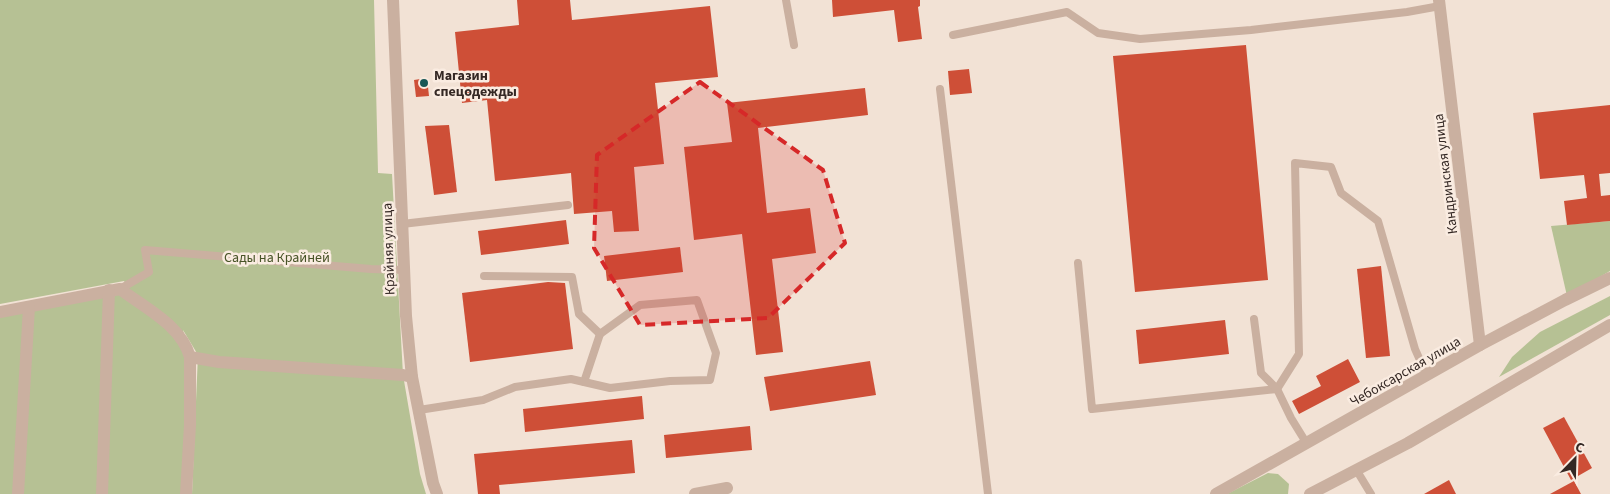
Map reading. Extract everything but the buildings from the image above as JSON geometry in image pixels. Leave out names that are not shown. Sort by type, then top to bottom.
[{"type":"street","name":"Крайняя улица","points":[[393,0],[406,316],[412,377],[437,494]]},
{"type":"street","name":"Кандринская улица","points":[[1439,3],[1480,345]]},
{"type":"street","name":"Чебоксарская улица","points":[[1216,494],[1480,345],[1610,278]]},
{"type":"street","points":[[102,494],[114,290]]},
{"type":"street","points":[[0,312],[114,290],[164,322],[180,336],[187,346],[190,357],[190,425],[186,494]]},
{"type":"street","points":[[18,494],[29,307]]},
{"type":"street","points":[[1310,494],[1408,443],[1610,325]]},
{"type":"street","points":[[190,357],[220,362],[412,377]]},
{"type":"street","points":[[695,494],[727,488]]},
{"type":"lane","points":[[786,0],[794,45]]},
{"type":"lane","points":[[952,36],[1068,12],[1098,33],[1140,39],[1407,12],[1439,3]]},
{"type":"lane","points":[[940,89],[988,494]]},
{"type":"lane","points":[[1277,388],[1299,354],[1295,163],[1331,167],[1341,193],[1378,221],[1414,349],[1427,376]]},
{"type":"lane","points":[[402,224],[568,205]]},
{"type":"lane","points":[[114,290],[149,272],[145,250],[371,269],[404,270]]},
{"type":"lane","points":[[1078,263],[1092,408],[1277,388]]},
{"type":"lane","points":[[484,276],[572,278],[579,314],[600,334]]},
{"type":"lane","points":[[419,410],[483,400],[515,387],[570,379],[610,388],[670,381],[710,380],[716,353],[697,300],[640,305],[600,334],[584,382]]},
{"type":"lane","points":[[1254,319],[1261,373],[1277,388],[1291,418],[1307,444]]},
{"type":"lane","points":[[1357,471],[1371,494]]},
{"type":"highlighted area","points":[[700,82],[823,170],[845,243],[768,318],[640,325],[594,248],[597,155]]},
{"type":"green space","name":"Сады на Крайней","points":[[0,0],[374,0],[378,173],[392,174],[403,375],[420,474],[426,494],[192,494],[198,355],[183,330],[186,343],[184,494],[0,494],[0,309],[120,291],[141,308],[124,281],[0,304]]},
{"type":"green space","points":[[1610,221],[1610,271],[1567,296],[1551,226]]},
{"type":"green space","points":[[1610,296],[1610,315],[1499,377],[1512,357],[1540,332]]},
{"type":"green space","points":[[1268,473],[1278,474],[1289,484],[1288,494],[1227,494]]},
{"type":"place","name":"Магазин спецодежды","points":[[424,83]]}]
